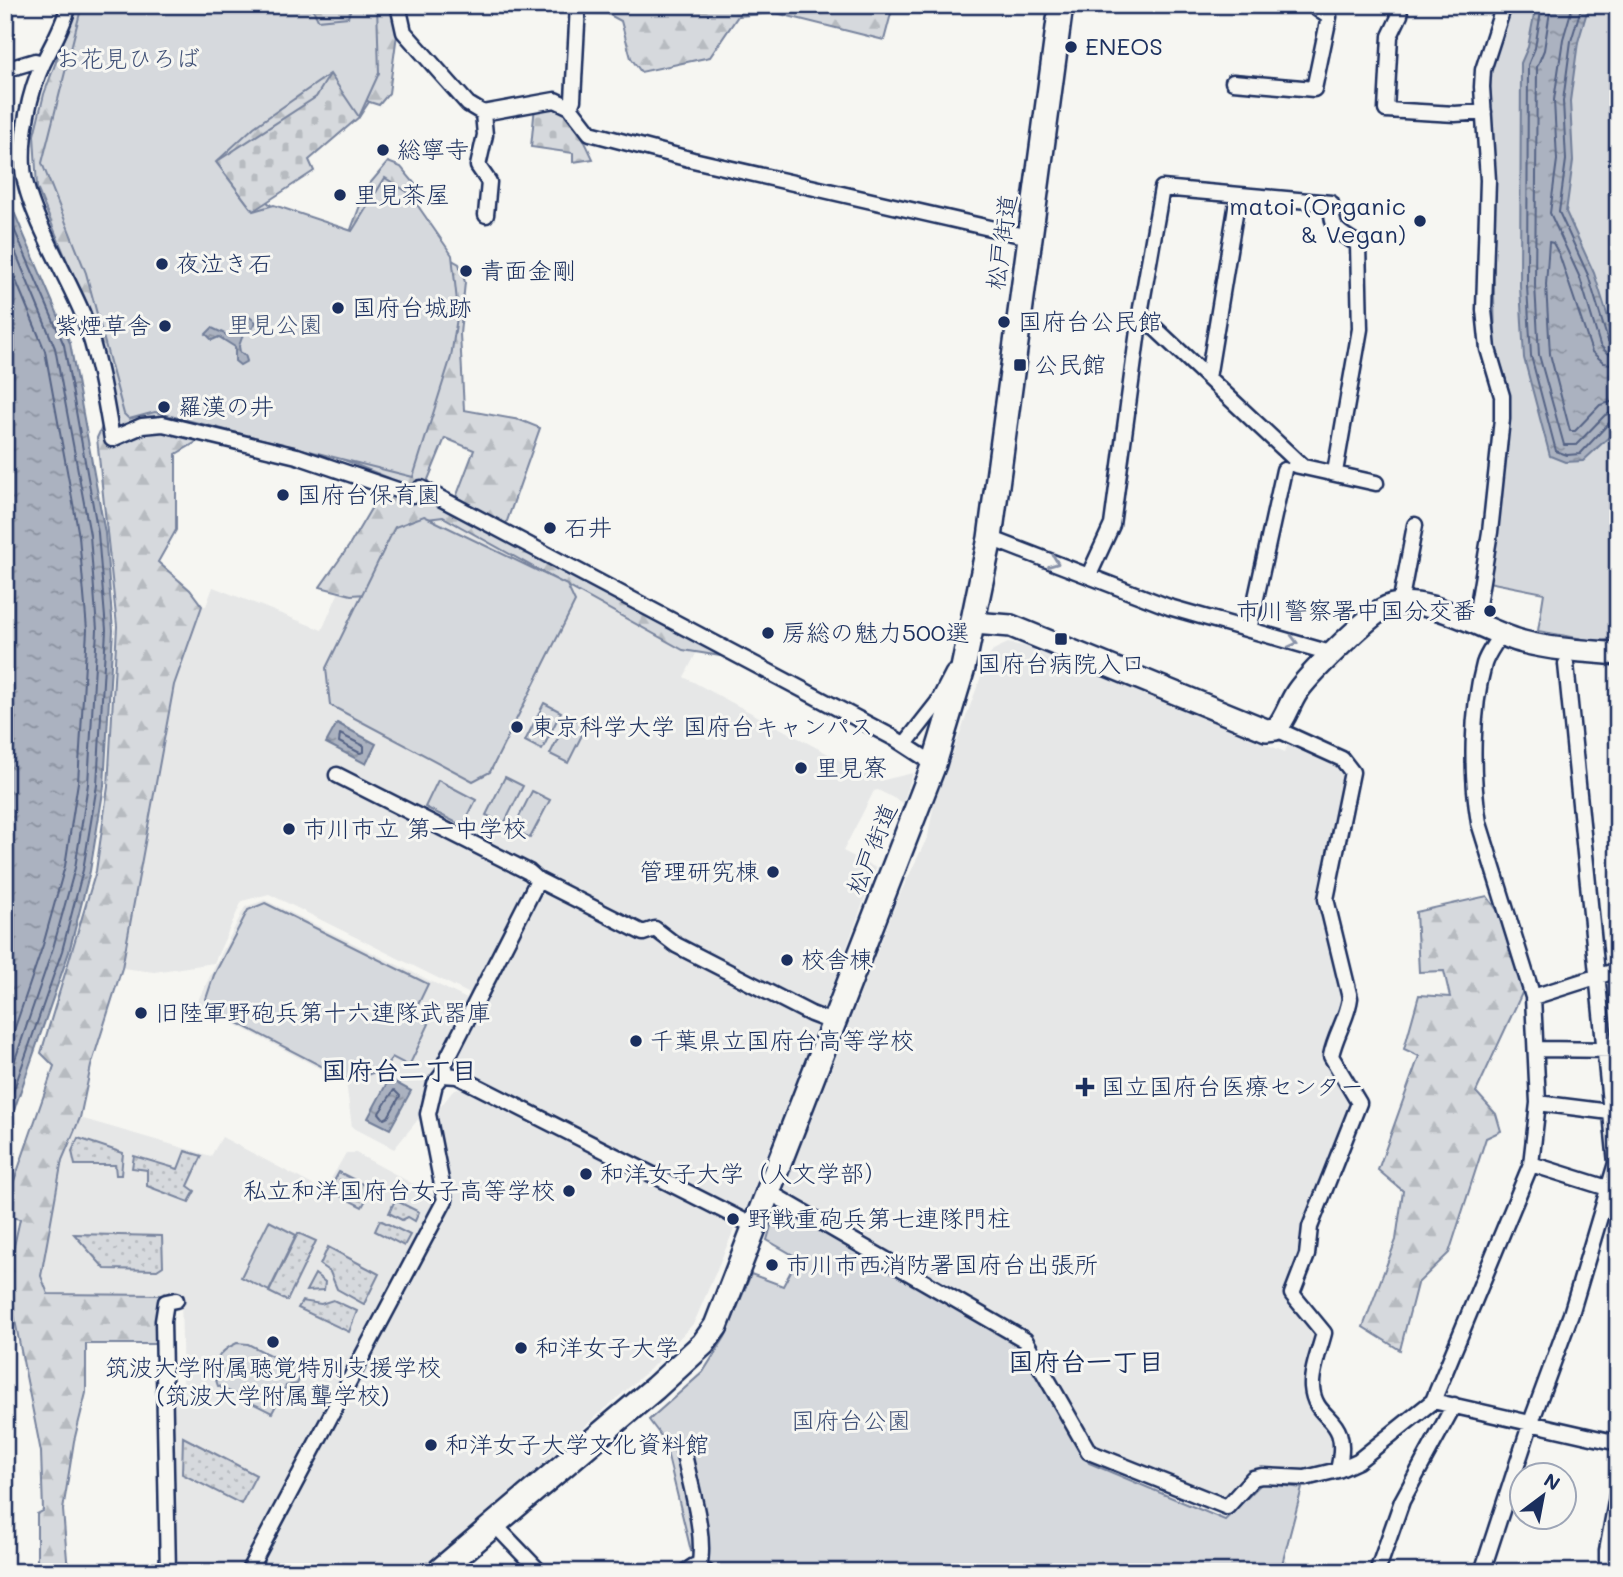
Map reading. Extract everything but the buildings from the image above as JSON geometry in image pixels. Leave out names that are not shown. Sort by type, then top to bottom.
[{"type":"main road","name":"松戸街道","points":[[438,1572],[704,1344],[716,1326],[934,764],[973,630],[990,538],[1061,5]]},
{"type":"street","points":[[69,5],[57,42],[43,63],[27,117],[23,168],[46,236],[84,317],[99,371],[112,439],[142,426],[163,424],[296,456],[412,495],[418,494],[421,488],[905,744],[934,764]]},
{"type":"street","points":[[398,5],[400,26],[404,32],[468,104],[483,113],[547,100],[570,107],[590,133],[693,160],[1029,237]]},
{"type":"street","points":[[570,107],[573,100],[578,5]]},
{"type":"street","points":[[1233,82],[1314,89],[1329,17],[1312,5]]},
{"type":"street","points":[[1392,5],[1399,15],[1390,36],[1386,110],[1455,114],[1484,112]]},
{"type":"street","points":[[1475,623],[1490,532],[1502,419],[1502,396],[1488,349],[1484,310],[1488,180],[1483,70],[1504,5]]},
{"type":"street","points":[[5,70],[35,61],[43,63]]},
{"type":"street","points":[[483,113],[485,135],[478,166],[489,182],[486,215]]},
{"type":"street","points":[[1089,575],[1112,525],[1140,314],[1162,188],[1331,203],[1332,223],[1337,231],[1360,248],[1360,329],[1335,472]]},
{"type":"street","points":[[1208,378],[1238,196]]},
{"type":"street","points":[[1140,314],[1302,466]]},
{"type":"street","points":[[1249,630],[1283,470],[1290,464],[1376,483]]},
{"type":"street","points":[[1400,604],[1415,525]]},
{"type":"street","points":[[990,538],[1169,607],[1334,654]]},
{"type":"street","points":[[1276,729],[1298,691],[1334,654],[1379,612],[1400,604],[1427,606],[1500,635],[1566,651],[1614,657]]},
{"type":"street","points":[[905,744],[938,702],[973,630],[1011,626],[1266,730],[1276,729],[1342,759],[1352,772],[1326,899],[1350,998],[1349,1009],[1335,1033],[1331,1056],[1359,1103],[1310,1227],[1307,1255],[1292,1294],[1324,1334],[1311,1385],[1315,1400],[1342,1435],[1344,1446],[1338,1470]]},
{"type":"street","points":[[767,1191],[1026,1339],[1089,1452],[1227,1507],[1253,1478],[1305,1478],[1338,1470],[1358,1461],[1433,1401],[1531,1164],[1538,1103],[1532,996],[1479,823],[1475,796],[1477,701],[1485,661],[1500,635]]},
{"type":"street","points":[[1482,1572],[1531,1422],[1572,1314],[1614,1190],[1616,1163],[1611,1049],[1598,977],[1566,663]]},
{"type":"street","points":[[337,775],[643,933],[655,929],[676,945],[811,1014],[832,1022]]},
{"type":"street","points":[[447,1074],[444,1065],[538,880]]},
{"type":"street","points":[[1532,996],[1618,970]]},
{"type":"street","points":[[1537,1049],[1611,1049]]},
{"type":"street","points":[[248,1572],[445,1200],[428,1114],[437,1080],[447,1074],[463,1079],[754,1226]]},
{"type":"street","points":[[1538,1103],[1614,1113]]},
{"type":"street","points":[[1531,1164],[1614,1190]]},
{"type":"street","points":[[168,1572],[163,1321],[166,1302],[176,1300]]},
{"type":"street","points":[[1433,1401],[1618,1443]]},
{"type":"street","points":[[1377,1572],[1402,1501],[1454,1405]]},
{"type":"street","points":[[683,1449],[697,1518],[701,1558],[697,1570]]},
{"type":"street","points":[[1607,1572],[1607,1551],[1618,1491]]},
{"type":"street","points":[[494,1524],[540,1572]]},
{"type":"shaded area","name":"東京科学大学 国府台キャンパス","points":[[421,505],[703,640],[684,677],[879,781],[913,773],[903,803],[878,790],[874,791],[843,851],[876,868],[822,1014],[677,942],[666,929],[656,923],[636,925],[528,878],[529,886],[474,996],[269,894],[242,901],[214,963],[154,972],[122,968],[174,685],[202,606],[206,606],[213,587],[322,630],[376,508]]},
{"type":"shaded area","name":"国立国府台医療センター","points":[[1008,643],[1033,648],[1285,752],[1289,741],[1337,760],[1344,768],[1347,778],[1322,899],[1345,997],[1344,1009],[1332,1030],[1326,1051],[1356,1103],[1288,1298],[1314,1328],[1317,1342],[1306,1393],[1334,1435],[1334,1462],[1306,1474],[1264,1471],[1245,1475],[1222,1505],[1090,1449],[1029,1335],[783,1192],[898,898],[928,836],[934,803],[986,663],[993,650]]},
{"type":"shaded area","name":"千葉県立国府台高等学校","points":[[539,884],[644,938],[656,937],[819,1021],[745,1211],[741,1213],[451,1064]]},
{"type":"shaded area","points":[[265,900],[471,1001],[432,1076],[426,1095],[425,1111],[394,1149],[352,1127],[346,1082],[196,1004],[245,907]]},
{"type":"shaded area","name":"和洋女子大学","points":[[467,1084],[725,1217],[735,1227],[694,1323],[650,1369],[420,1572],[254,1572],[449,1203],[434,1115],[452,1092]]},
{"type":"shaded area","name":"筑波大学附属聴覚特別支援学校 (筑波大学附属聾学校)","points":[[80,1118],[211,1156],[222,1137],[324,1191],[346,1153],[356,1153],[439,1198],[244,1572],[172,1572],[168,1390],[183,1389],[181,1295],[48,1294],[41,1276],[62,1160]]},
{"type":"green space","name":"お花見ひろば","points":[[77,5],[401,5],[389,93],[379,105],[335,91],[261,196],[291,224],[347,240],[367,187],[388,162],[401,167],[420,190],[414,223],[431,248],[459,264],[465,282],[460,334],[464,410],[520,420],[540,428],[506,524],[723,639],[721,656],[683,650],[443,517],[411,521],[366,594],[351,595],[320,587],[349,546],[389,478],[205,404],[198,441],[176,454],[176,530],[158,562],[190,590],[202,606],[174,685],[122,968],[91,1066],[80,1118],[62,1160],[41,1276],[48,1294],[163,1295],[160,1344],[86,1344],[86,1393],[74,1441],[63,1510],[68,1572],[37,1572],[37,1514],[43,1511],[41,1452],[13,1310],[5,1305],[5,1287],[20,1219],[6,1216],[7,1201],[54,1066],[41,1053],[96,871],[108,787],[117,626],[97,438],[103,425],[93,378],[83,300],[37,188],[34,135],[44,94]],"holes":[[[445,438],[474,450],[455,500],[427,482]]]},
{"type":"green space","name":"里見公園","points":[[82,5],[311,5],[318,20],[348,17],[352,5],[377,5],[379,73],[359,117],[330,74],[254,127],[216,162],[253,211],[274,205],[352,231],[385,178],[409,193],[452,255],[458,311],[451,357],[413,477],[155,412],[129,419],[124,414],[86,273],[42,163]]},
{"type":"green space","points":[[583,5],[885,5],[892,10],[884,40],[776,13],[738,16],[710,57],[641,72],[631,58],[621,21],[608,14],[582,13]]},
{"type":"green space","points":[[1511,5],[1618,5],[1618,637],[1600,642],[1538,631],[1544,593],[1488,582],[1510,415],[1506,380],[1495,347],[1490,71]]},
{"type":"green space","points":[[330,74],[369,102],[359,117],[309,160],[314,171],[253,211],[216,162],[316,97]]},
{"type":"green space","points":[[552,105],[572,121],[593,159],[573,162],[573,153],[531,147],[535,106]]},
{"type":"green space","points":[[424,516],[567,585],[575,602],[490,772],[473,781],[330,705],[326,668],[395,527]]},
{"type":"green space","points":[[544,703],[561,712],[542,750],[525,741]]},
{"type":"green space","points":[[569,716],[587,725],[568,763],[550,754]]},
{"type":"green space","points":[[505,777],[523,786],[504,824],[486,815]]},
{"type":"green space","points":[[438,780],[476,800],[463,826],[425,807]]},
{"type":"green space","points":[[532,791],[550,800],[530,838],[513,829]]},
{"type":"green space","points":[[1487,896],[1500,914],[1523,991],[1476,1092],[1496,1114],[1501,1131],[1486,1138],[1449,1253],[1417,1284],[1400,1350],[1363,1327],[1396,1240],[1403,1191],[1378,1170],[1419,1056],[1404,1049],[1419,995],[1450,997],[1444,971],[1419,972],[1416,912]]},
{"type":"green space","points":[[265,903],[428,984],[413,1015],[429,1024],[409,1066],[392,1057],[383,1073],[378,1071],[350,1081],[217,1012],[206,999],[214,975],[248,910]]},
{"type":"green space","points":[[78,1138],[123,1153],[121,1175],[116,1175],[115,1165],[75,1165],[72,1151]]},
{"type":"green space","points":[[185,1151],[202,1156],[188,1186],[195,1191],[189,1202],[147,1186],[147,1170],[132,1168],[134,1156],[178,1169]]},
{"type":"green space","points":[[339,1172],[372,1189],[362,1207],[329,1190]]},
{"type":"green space","points":[[395,1200],[419,1212],[415,1221],[408,1217],[402,1220],[389,1213]]},
{"type":"green space","name":"国府台公園","points":[[777,1205],[1020,1344],[1089,1463],[1225,1520],[1262,1483],[1302,1488],[1280,1572],[706,1572],[691,1551],[664,1440],[649,1420],[703,1372],[725,1337],[751,1274],[783,1286],[798,1258],[767,1240]]},
{"type":"green space","points":[[380,1220],[410,1235],[404,1246],[375,1231]]},
{"type":"green space","points":[[269,1221],[296,1235],[269,1291],[241,1277]]},
{"type":"green space","points":[[298,1233],[316,1241],[287,1301],[269,1292]]},
{"type":"green space","points":[[74,1234],[162,1236],[163,1266],[157,1270],[105,1269]]},
{"type":"green space","points":[[328,1247],[379,1274],[364,1304],[337,1289],[330,1272],[320,1265]]},
{"type":"green space","points":[[315,1274],[325,1282],[324,1290],[306,1291]]},
{"type":"green space","points":[[333,1300],[357,1311],[349,1332],[298,1308],[302,1301],[321,1304]]},
{"type":"green space","points":[[237,1343],[248,1344],[303,1372],[297,1384],[286,1386],[272,1413],[218,1386],[215,1371],[217,1360],[224,1350]]},
{"type":"green space","points":[[183,1437],[256,1475],[241,1504],[182,1474]]},
{"type":"water","points":[[1536,5],[1589,5],[1578,42],[1570,101],[1573,161],[1566,212],[1594,273],[1618,349],[1618,422],[1610,436],[1583,461],[1565,462],[1550,456],[1524,358],[1520,286],[1521,63],[1528,47]]},
{"type":"water","points":[[5,191],[70,343],[105,533],[113,630],[104,786],[90,871],[69,952],[5,1136]]},
{"type":"water","points":[[248,316],[256,322],[252,329],[245,329],[239,346],[247,361],[240,365],[235,361],[235,347],[219,337],[212,340],[206,334],[212,328],[227,335],[233,331],[238,332],[243,326],[242,319]]},
{"type":"water","points":[[337,723],[376,744],[366,764],[326,743]]},
{"type":"water","points":[[389,1079],[411,1091],[390,1129],[368,1118]]},
{"type":"place","name":"ENEOS","points":[[1071,47]]},
{"type":"place","name":"総寧寺","points":[[383,150]]},
{"type":"place","name":"里見茶屋","points":[[340,195]]},
{"type":"place","name":"matoi (Organic & Vegan)","points":[[1420,221]]},
{"type":"place","name":"夜泣き石","points":[[162,264]]},
{"type":"place","name":"青面金剛","points":[[466,271]]},
{"type":"place","name":"国府台城跡","points":[[338,308]]},
{"type":"place","name":"国府台公民館","points":[[1004,322]]},
{"type":"place","name":"紫煙草舎","points":[[165,326]]},
{"type":"place","name":"公民館","points":[[1020,365]]},
{"type":"place","name":"羅漢の井","points":[[164,407]]},
{"type":"place","name":"国府台保育園","points":[[283,495]]},
{"type":"place","name":"石井","points":[[550,528]]},
{"type":"place","name":"市川警察署中国分交番","points":[[1490,611]]},
{"type":"place","name":"房総の魅力500選","points":[[768,633]]},
{"type":"place","name":"国府台病院入口","points":[[1061,639]]},
{"type":"place","name":"東京科学大学 国府台キャンパス","points":[[517,727]]},
{"type":"place","name":"里見寮","points":[[801,768]]},
{"type":"place","name":"市川市立 第一中学校","points":[[289,829]]},
{"type":"place","name":"管理研究棟","points":[[773,872]]},
{"type":"place","name":"校舎棟","points":[[787,960]]},
{"type":"place","name":"旧陸軍野砲兵第十六連隊武器庫","points":[[141,1013]]},
{"type":"place","name":"千葉県立国府台高等学校","points":[[636,1041]]},
{"type":"place","name":"国立国府台医療センター","points":[[1085,1087]]},
{"type":"place","name":"和洋女子大学（人文学部）","points":[[586,1174]]},
{"type":"place","name":"私立和洋国府台女子高等学校","points":[[569,1191]]},
{"type":"place","name":"野戦重砲兵第七連隊門柱","points":[[733,1219]]},
{"type":"place","name":"市川市西消防署国府台出張所","points":[[772,1265]]},
{"type":"place","name":"筑波大学附属聴覚特別支援学校 (筑波大学附属聾学校)","points":[[273,1342]]},
{"type":"place","name":"和洋女子大学","points":[[521,1348]]},
{"type":"place","name":"和洋女子大学文化資料館","points":[[431,1445]]},
{"type":"district","name":"国府台二丁目","points":[[399,1071]]},
{"type":"district","name":"国府台一丁目","points":[[1086,1362]]}]
